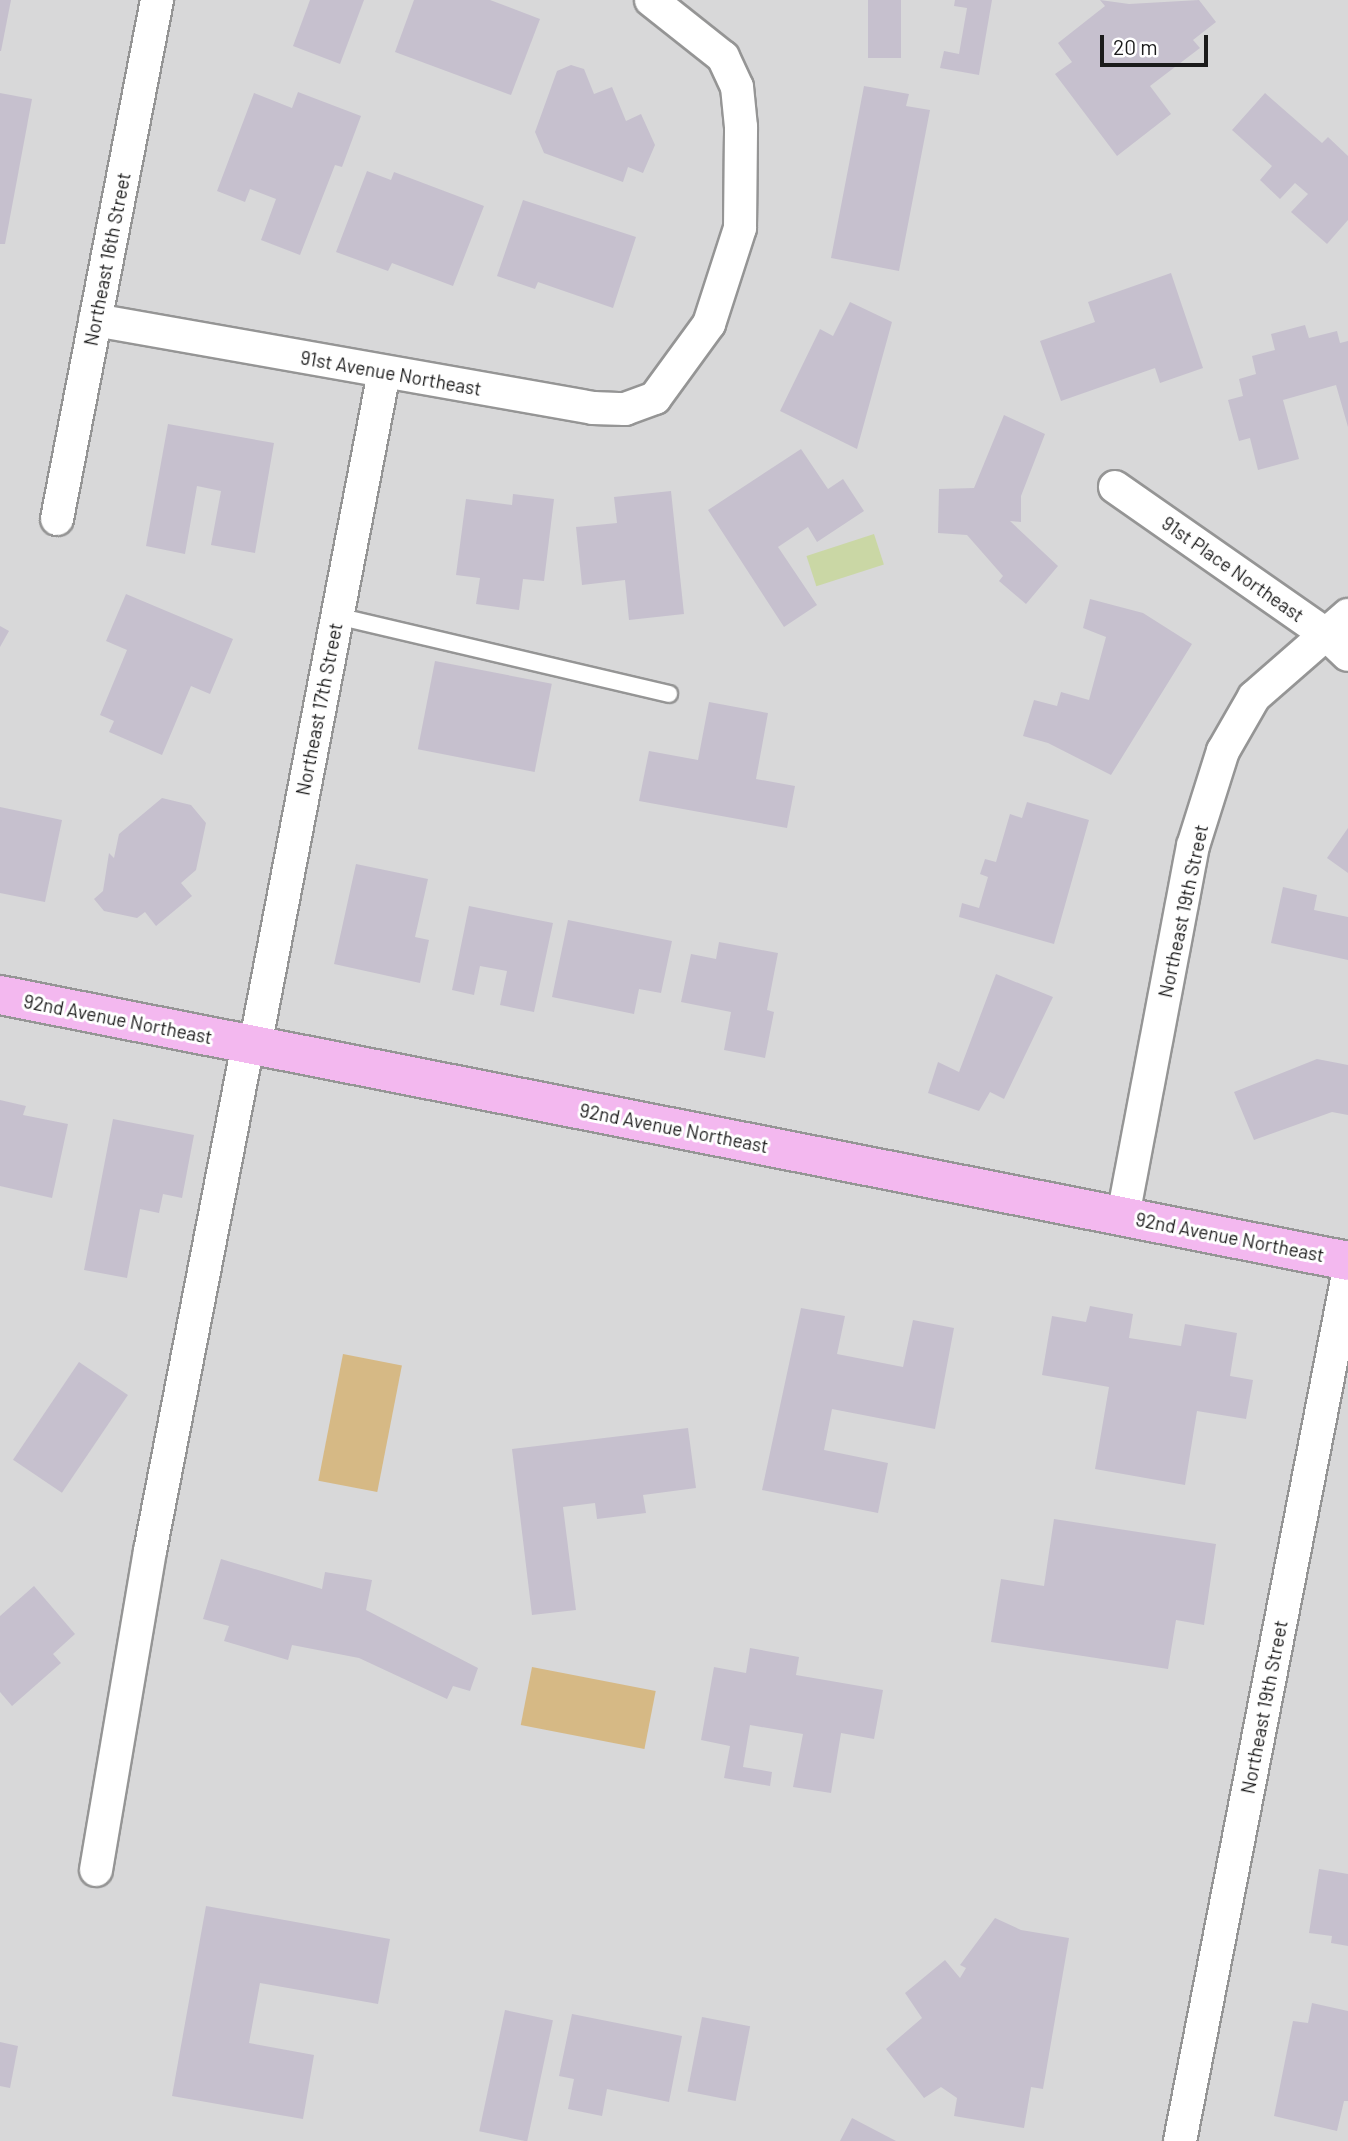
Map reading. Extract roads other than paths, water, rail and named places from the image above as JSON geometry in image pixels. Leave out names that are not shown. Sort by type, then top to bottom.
[{"type":"main road","name":"92nd Avenue Northeast","points":[[0,995],[1348,1261]]},
{"type":"street","name":"Northeast 16th Street","points":[[57,519],[157,0]]},
{"type":"street","name":"91st Avenue Northeast","points":[[95,320],[593,408],[625,409],[655,398],[677,373],[709,324],[740,228],[737,86],[723,57],[651,0]]},
{"type":"street","name":"Northeast 17th Street","points":[[96,1870],[150,1551],[384,372]]},
{"type":"street","name":"91st Place Northeast","points":[[1115,487],[1341,635]]},
{"type":"street","name":"Northeast 19th Street","points":[[1123,1216],[1193,846],[1223,751],[1254,697],[1341,635]]},
{"type":"street","name":"Northeast 19th Street","points":[[1180,2141],[1348,1274]]},
{"type":"lane","points":[[337,616],[669,694]]}]
